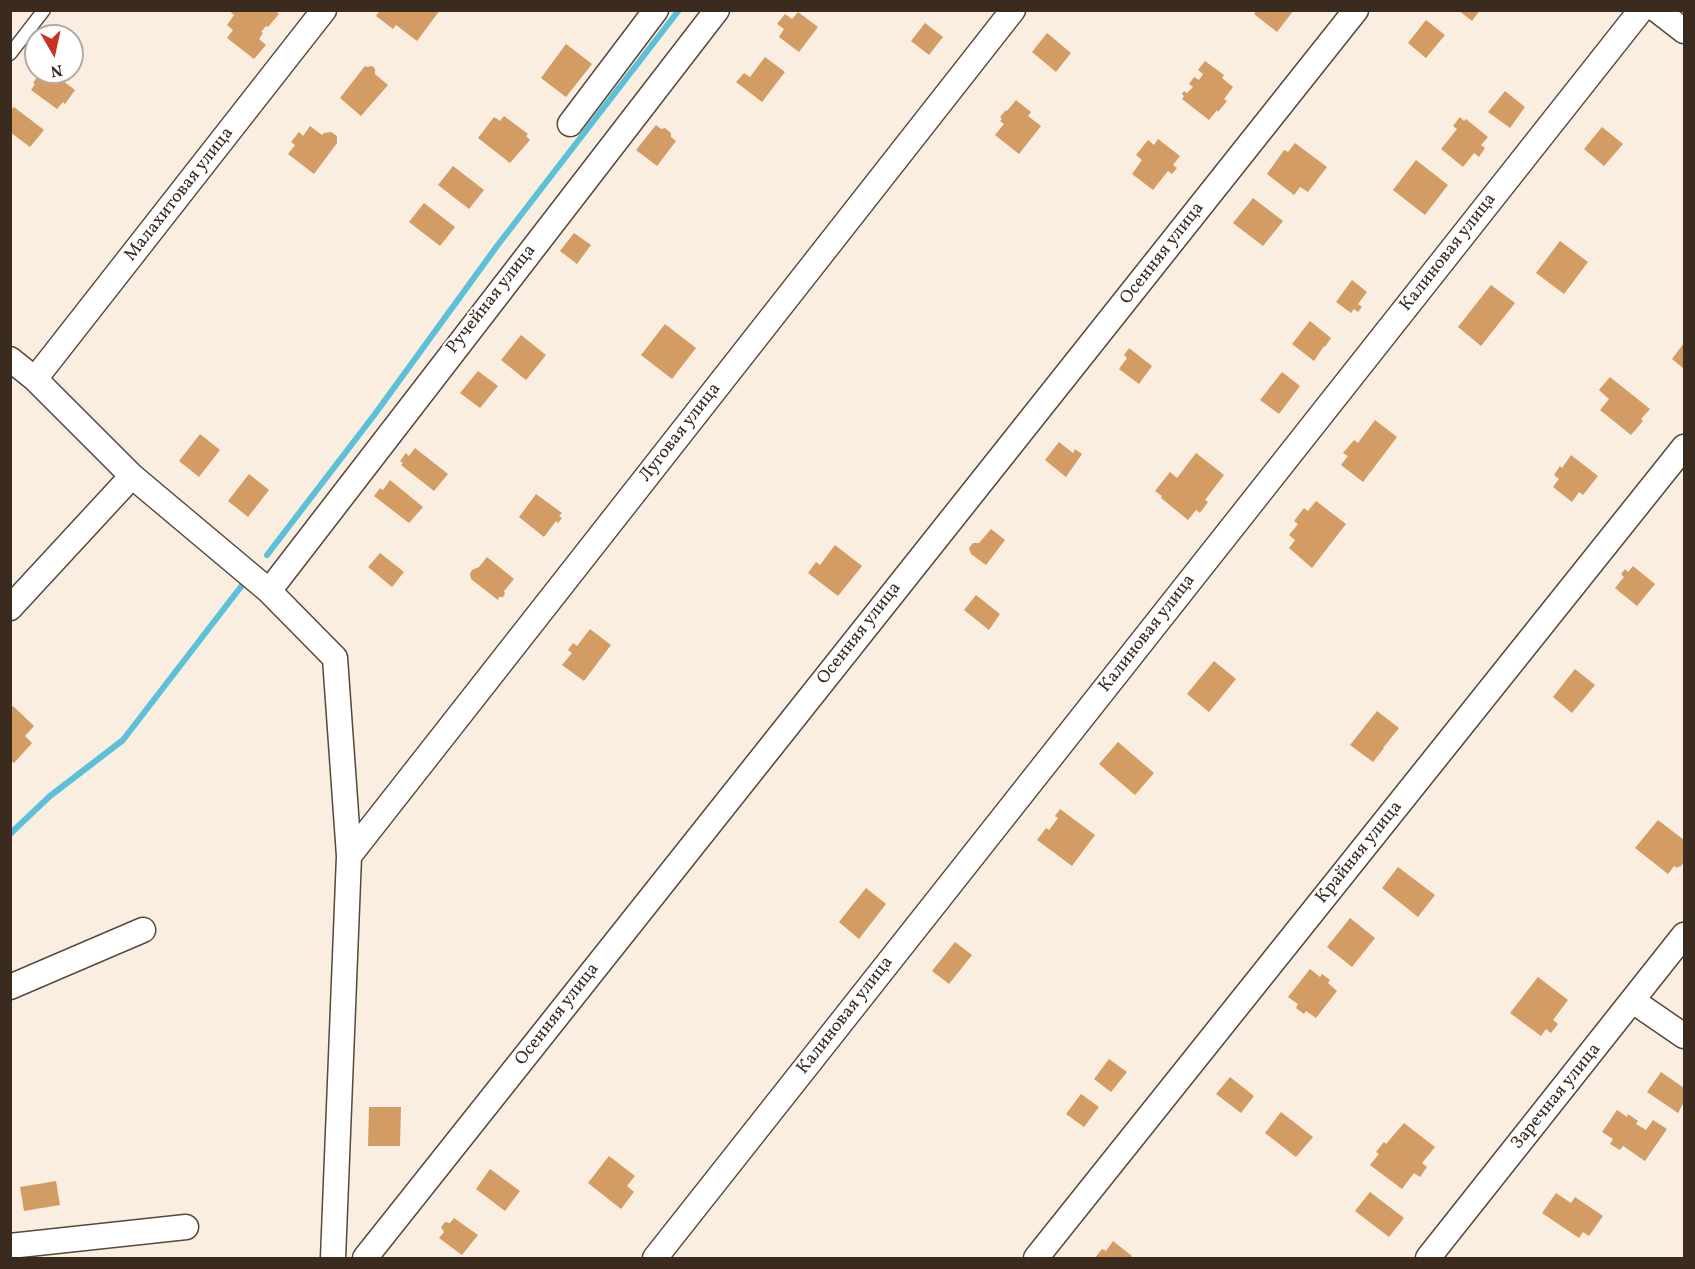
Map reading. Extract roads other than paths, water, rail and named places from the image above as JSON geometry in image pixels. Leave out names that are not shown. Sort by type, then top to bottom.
[{"type":"street","name":"Малахитовая улица","points":[[35,379],[324,10]]},
{"type":"street","points":[[570,124],[657,10]]},
{"type":"street","name":"Ручейная улица","points":[[269,591],[717,10]]},
{"type":"street","name":"Луговая улица","points":[[349,856],[1013,10]]},
{"type":"street","name":"Осенняя улица","points":[[365,1258],[1356,10]]},
{"type":"street","name":"Калиновая улица","points":[[655,1258],[1641,10]]},
{"type":"street","points":[[1657,10],[1684,31]]},
{"type":"street","points":[[10,359],[35,379],[132,476],[269,591],[335,658],[349,856],[333,1258]]},
{"type":"street","name":"Крайняя улица","points":[[1036,1258],[1684,447]]},
{"type":"street","points":[[10,608],[132,476]]},
{"type":"street","points":[[10,987],[143,930]]},
{"type":"street","name":"Заречная улица","points":[[1441,1254],[1684,935]]},
{"type":"street","points":[[1633,1001],[1684,1036]]},
{"type":"street","points":[[10,1246],[186,1227]]},
{"type":"lane","points":[[10,54],[44,10]]},
{"type":"waterway","points":[[267,555],[375,414],[497,246],[679,10]]},
{"type":"waterway","points":[[10,834],[50,796],[123,740],[243,584]]}]
